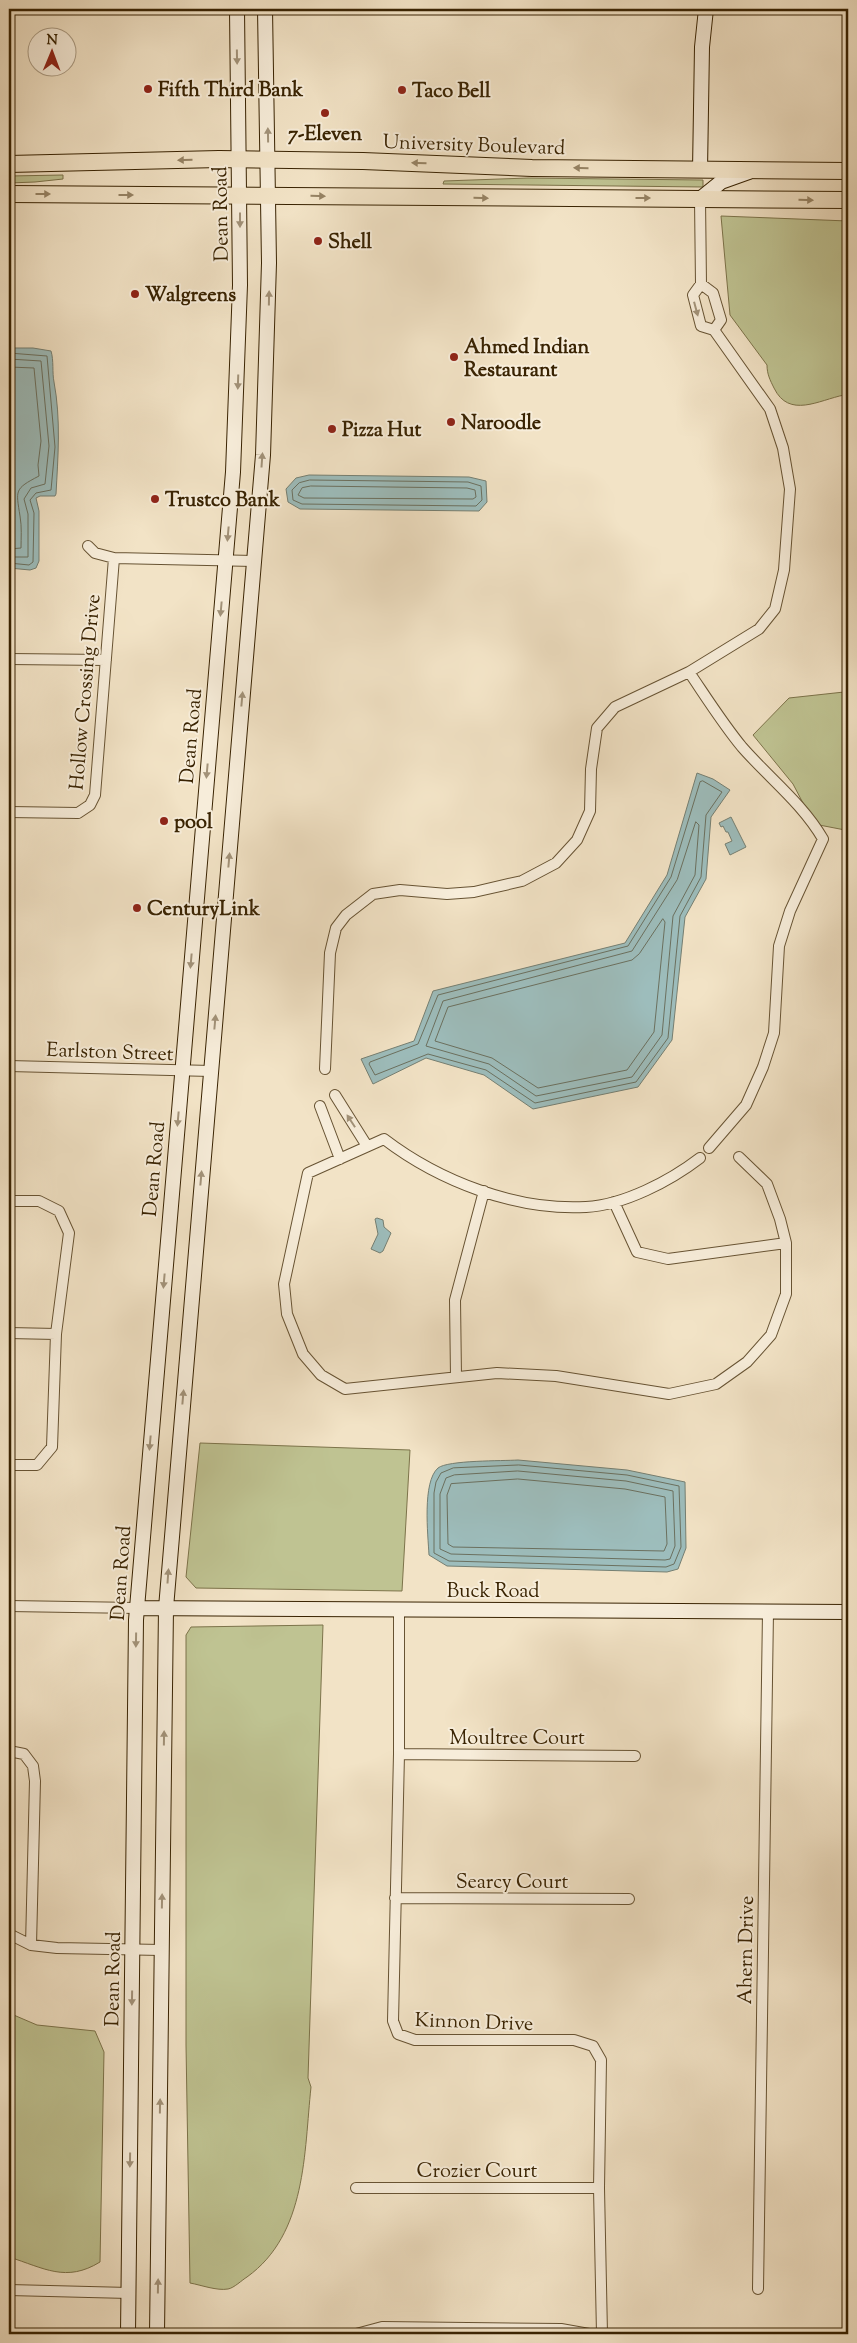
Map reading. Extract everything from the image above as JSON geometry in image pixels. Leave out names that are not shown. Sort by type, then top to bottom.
[{"type":"main road","name":"Dean Road","points":[[128,2334],[137,1608],[233,472],[238,366],[240,195],[237,9]]},
{"type":"main road","points":[[157,2334],[166,1608],[254,561],[266,394],[269,160],[265,9]]},
{"type":"main road","points":[[700,170],[702,47],[706,9]]},
{"type":"main road","name":"University Boulevard","points":[[9,164],[122,160],[269,160],[399,162],[532,168],[848,171]]},
{"type":"main road","points":[[700,198],[721,182],[752,170]]},
{"type":"main road","points":[[9,194],[848,200]]},
{"type":"main road","name":"Buck Road","points":[[137,1608],[848,1612]]},
{"type":"street","points":[[325,1069],[330,954],[336,928],[346,915],[373,894],[400,890],[447,894],[474,892],[522,881],[556,863],[577,840],[590,811],[591,769],[597,728],[615,707],[689,672],[759,629],[775,609],[784,570],[790,489],[783,448],[770,409],[714,330],[701,326],[693,295],[701,284],[700,198]]},
{"type":"street","points":[[701,284],[713,292],[721,320],[714,330]]},
{"type":"street","points":[[88,546],[95,553],[114,558],[254,561]]},
{"type":"street","name":"Hollow Crossing Drive","points":[[9,812],[78,812],[90,805],[95,795],[114,558]]},
{"type":"street","points":[[9,659],[106,660]]},
{"type":"street","points":[[689,672],[742,747],[790,794],[814,824],[823,839],[790,911],[779,946],[774,1033],[763,1067],[746,1105],[709,1148]]},
{"type":"street","name":"Earlston Street","points":[[9,1066],[211,1071]]},
{"type":"street","points":[[335,1095],[368,1146]]},
{"type":"street","points":[[320,1106],[340,1159]]},
{"type":"street","points":[[700,1158],[678,1175],[614,1202],[586,1207],[539,1206],[484,1191],[445,1175],[384,1139],[308,1173],[284,1284],[287,1314],[304,1354],[321,1375],[345,1389],[497,1373],[556,1376],[669,1394],[716,1384],[747,1362],[771,1335],[786,1294],[786,1243],[780,1219],[767,1184],[739,1157]]},
{"type":"street","points":[[456,1378],[455,1300],[484,1191]]},
{"type":"street","points":[[9,1201],[39,1201],[59,1211],[68,1233],[56,1334],[52,1447],[37,1465],[9,1465]]},
{"type":"street","points":[[614,1202],[637,1252],[668,1259],[786,1243]]},
{"type":"street","points":[[9,1332],[56,1334]]},
{"type":"street","points":[[9,1606],[137,1608]]},
{"type":"street","name":"Kinnon Drive","points":[[398,1610],[399,1754],[393,2021],[398,2034],[415,2040],[574,2040],[593,2046],[601,2060],[599,2188],[602,2334]]},
{"type":"street","name":"Ahern Drive","points":[[758,2289],[768,1612]]},
{"type":"street","points":[[9,1751],[24,1754],[33,1766],[35,1781],[31,1945]]},
{"type":"street","name":"Moultree Court","points":[[399,1754],[634,1756]]},
{"type":"street","name":"Searcy Court","points":[[395,1898],[629,1899]]},
{"type":"street","points":[[9,1934],[31,1945],[57,1948],[161,1950]]},
{"type":"street","name":"Crozier Court","points":[[356,2188],[599,2188]]},
{"type":"street","points":[[9,2290],[129,2293]]},
{"type":"street","points":[[356,2334],[382,2327],[561,2330],[589,2334]]},
{"type":"green space","points":[[63,175],[63,179],[9,183],[9,176]]},
{"type":"green space","points":[[528,178],[703,180],[703,187],[443,184],[444,181]]},
{"type":"green space","points":[[721,216],[848,221],[848,660],[844,395],[805,405],[788,403],[780,397],[770,380],[767,365],[730,315]]},
{"type":"green space","points":[[844,692],[848,761],[845,830],[814,824],[793,784],[753,735],[789,698]]},
{"type":"green space","points":[[200,1443],[410,1450],[402,1591],[196,1588],[186,1577]]},
{"type":"green space","points":[[323,1625],[308,2078],[311,2087],[299,2190],[292,2215],[281,2238],[267,2259],[233,2287],[214,2289],[190,2283],[186,2045],[186,1635],[191,1627]]},
{"type":"green space","points":[[9,2013],[37,2025],[95,2031],[104,2052],[100,2262],[76,2272],[55,2272],[9,2257]]},
{"type":"water","points":[[9,348],[33,348],[51,351],[58,410],[56,494],[55,496],[40,496],[36,498],[39,511],[39,561],[36,568],[30,570],[9,568]]},
{"type":"water","points":[[309,475],[469,477],[486,481],[487,502],[479,511],[300,509],[288,502],[286,489],[296,478]]},
{"type":"water","points":[[697,773],[713,779],[730,790],[711,817],[706,879],[685,917],[672,1040],[638,1087],[533,1109],[484,1075],[426,1058],[373,1084],[361,1059],[414,1041],[433,991],[625,943],[667,875]]},
{"type":"water","points":[[731,817],[746,847],[730,855],[725,844],[732,841],[728,832],[719,823]]},
{"type":"water","points":[[375,1219],[383,1220],[384,1227],[391,1233],[383,1251],[380,1253],[371,1249],[378,1234]]},
{"type":"water","points":[[518,1460],[627,1470],[685,1482],[686,1548],[678,1569],[667,1572],[447,1566],[429,1555],[428,1496],[433,1475],[438,1468],[444,1465],[464,1462]]},
{"type":"place","name":"Fifth Third Bank","points":[[148,89]]},
{"type":"place","name":"Taco Bell","points":[[402,90]]},
{"type":"place","name":"7-Eleven","points":[[325,113]]},
{"type":"place","name":"Shell","points":[[318,241]]},
{"type":"place","name":"Walgreens","points":[[135,294]]},
{"type":"place","name":"Ahmed Indian Restaurant","points":[[454,357]]},
{"type":"place","name":"Naroodle","points":[[451,422]]},
{"type":"place","name":"Pizza Hut","points":[[332,429]]},
{"type":"place","name":"Trustco Bank","points":[[155,499]]},
{"type":"place","name":"pool","points":[[164,821]]},
{"type":"place","name":"CenturyLink","points":[[137,908]]}]
